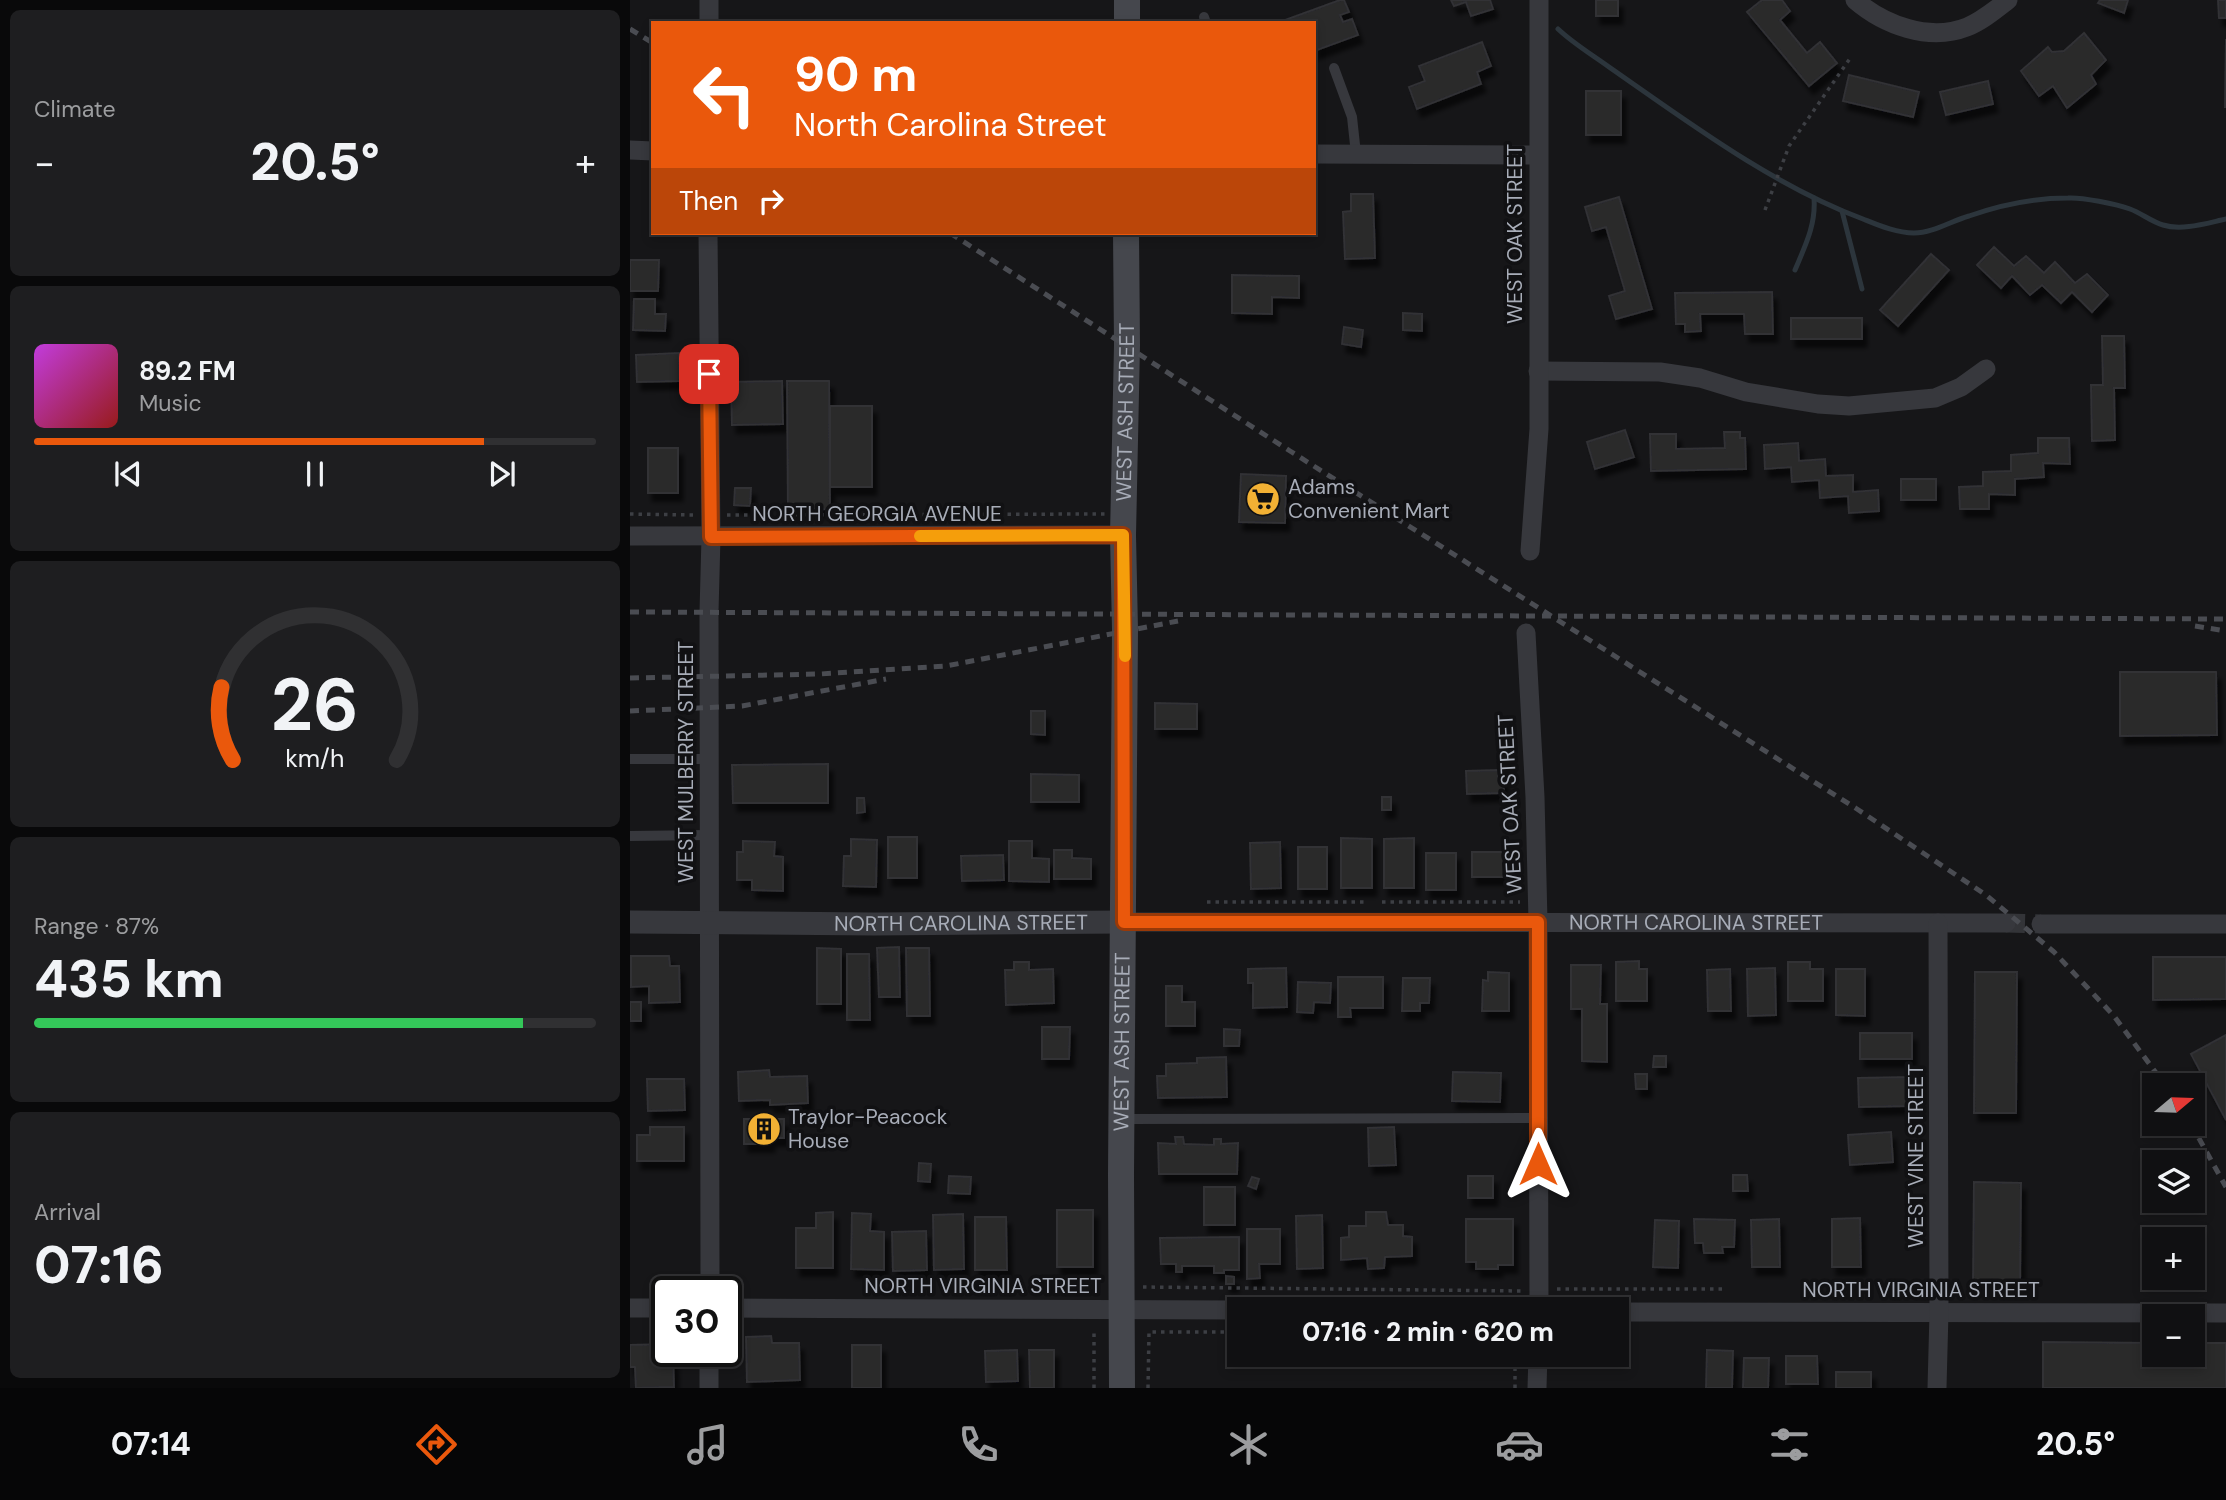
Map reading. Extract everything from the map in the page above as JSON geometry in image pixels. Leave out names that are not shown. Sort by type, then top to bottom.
[{"type":"main road","points":[[1127,0],[1127,21]]},
{"type":"main road","name":"WEST ASH STREET","points":[[1122,1388],[1124,922],[1117,524],[1127,345],[1126,235]]},
{"type":"street","points":[[709,0],[709,21]]},
{"type":"street","name":"WEST OAK STREET","points":[[1530,551],[1539,429],[1539,0]]},
{"type":"street","points":[[1856,0],[1868,11],[1892,24],[1914,30],[1942,32],[1965,28],[2008,0]]},
{"type":"street","points":[[630,150],[651,151]]},
{"type":"street","points":[[1316,154],[1538,155]]},
{"type":"street","name":"WEST MULBERRY STREET","points":[[708,235],[711,537],[710,1276]]},
{"type":"street","points":[[1538,371],[1660,372],[1700,378],[1746,392],[1818,404],[1849,406],[1935,398],[1961,387],[1986,369]]},
{"type":"street","name":"NORTH GEORGIA AVENUE","points":[[630,536],[711,537],[1117,524]]},
{"type":"street","name":"WEST OAK STREET","points":[[1526,633],[1535,797],[1538,922],[1539,1297]]},
{"type":"street","name":"NORTH CAROLINA STREET","points":[[630,922],[2006,923]]},
{"type":"street","name":"WEST VINE STREET","points":[[1937,1388],[1938,923]]},
{"type":"street","points":[[2041,923],[2226,924]]},
{"type":"street","points":[[630,1308],[651,1308]]},
{"type":"street","name":"NORTH VIRGINIA STREET","points":[[742,1308],[1227,1310]]},
{"type":"street","name":"NORTH VIRGINIA STREET","points":[[1629,1312],[2226,1313]]},
{"type":"street","points":[[709,1367],[709,1388]]},
{"type":"street","points":[[1537,1388],[1538,1367]]},
{"type":"lane","points":[[1334,68],[1352,117],[1356,154]]},
{"type":"lane","points":[[630,759],[709,759]]},
{"type":"lane","points":[[630,835],[709,835]]},
{"type":"lane","points":[[1122,1119],[1538,1118]]},
{"type":"path","points":[[1765,210],[1789,146],[1851,57]]},
{"type":"path","points":[[630,514],[699,514]]},
{"type":"path","points":[[723,515],[1117,524]]},
{"type":"path","points":[[1199,902],[1366,902]]},
{"type":"path","points":[[1378,902],[1520,902]]},
{"type":"path","points":[[1143,1287],[1526,1291]]},
{"type":"path","points":[[1552,1289],[1722,1289]]},
{"type":"path","points":[[1094,1331],[1094,1388]]},
{"type":"path","points":[[1148,1388],[1149,1332],[1227,1332]]},
{"type":"path","points":[[1515,1367],[1515,1388]]},
{"type":"building","points":[[1344,0],[1349,12],[1340,15],[1343,22],[1352,19],[1358,35],[1316,50],[1316,21],[1282,21]]},
{"type":"building","points":[[1451,0],[1490,0],[1493,9],[1471,16],[1466,2],[1454,6]]},
{"type":"building","points":[[1596,0],[1618,0],[1618,16],[1596,16]]},
{"type":"building","points":[[1762,0],[1782,0],[1790,11],[1780,20],[1807,53],[1820,42],[1837,63],[1809,86],[1747,12]]},
{"type":"building","points":[[2100,0],[2128,0],[2124,13],[2098,3]]},
{"type":"building","points":[[2218,0],[2226,0],[2226,18],[2219,18]]},
{"type":"building","points":[[2084,33],[2106,60],[2091,75],[2096,84],[2067,108],[2053,86],[2039,96],[2021,71],[2048,47],[2052,52],[2064,51]]},
{"type":"building","points":[[2226,39],[2226,107],[2225,107]]},
{"type":"building","points":[[1482,42],[1491,66],[1477,72],[1481,84],[1417,109],[1409,87],[1425,81],[1419,66]]},
{"type":"building","points":[[1849,75],[1919,92],[1913,117],[1843,101]]},
{"type":"building","points":[[1988,81],[1993,104],[1946,115],[1940,92]]},
{"type":"building","points":[[1586,91],[1621,91],[1621,135],[1586,135]]},
{"type":"building","points":[[1351,194],[1373,194],[1375,258],[1345,259],[1343,212],[1351,211]]},
{"type":"building","points":[[1619,197],[1652,309],[1616,319],[1609,296],[1625,291],[1606,227],[1592,231],[1585,207]]},
{"type":"building","points":[[1994,247],[2014,266],[2026,256],[2044,273],[2055,262],[2075,283],[2087,274],[2108,295],[2092,312],[2072,292],[2061,303],[2042,285],[2030,295],[2012,276],[2001,288],[1977,265]]},
{"type":"building","points":[[1931,254],[1949,270],[1898,326],[1880,310]]},
{"type":"building","points":[[630,260],[659,260],[658,291],[630,291]]},
{"type":"building","points":[[1232,275],[1299,276],[1299,298],[1272,297],[1272,314],[1232,313]]},
{"type":"building","points":[[1772,292],[1773,334],[1745,334],[1744,314],[1700,314],[1701,331],[1685,332],[1685,324],[1676,324],[1675,293]]},
{"type":"building","points":[[634,299],[655,299],[655,314],[666,314],[665,331],[633,330]]},
{"type":"building","points":[[1403,313],[1422,314],[1422,331],[1403,330]]},
{"type":"building","points":[[1791,318],[1862,318],[1862,339],[1791,339]]},
{"type":"building","points":[[1344,327],[1363,330],[1361,347],[1342,344]]},
{"type":"building","points":[[2102,336],[2124,336],[2125,388],[2114,388],[2115,440],[2092,441],[2091,385],[2103,385]]},
{"type":"building","points":[[679,353],[680,381],[637,382],[636,355]]},
{"type":"building","points":[[782,381],[783,424],[732,425],[731,382]]},
{"type":"building","points":[[787,381],[829,381],[830,509],[788,510]]},
{"type":"building","points":[[830,406],[872,406],[872,487],[830,487]]},
{"type":"building","points":[[1625,430],[1634,457],[1595,469],[1587,442]]},
{"type":"building","points":[[1724,432],[1740,432],[1740,438],[1745,438],[1746,469],[1651,471],[1650,434],[1676,434],[1676,449],[1725,448]]},
{"type":"building","points":[[2038,438],[2069,438],[2070,464],[2043,463],[2044,477],[2015,479],[2015,495],[1989,494],[1989,509],[1960,509],[1959,487],[1983,486],[1983,472],[2011,471],[2011,455],[2038,453]]},
{"type":"building","points":[[1798,443],[1799,461],[1825,459],[1826,476],[1853,475],[1853,492],[1878,490],[1879,511],[1849,513],[1848,496],[1820,498],[1819,480],[1792,482],[1791,467],[1765,469],[1764,445]]},
{"type":"building","points":[[648,448],[678,448],[678,493],[648,493]]},
{"type":"building","name":"Adams Convenient Mart","points":[[1241,474],[1286,476],[1285,523],[1239,522]]},
{"type":"building","points":[[1901,479],[1936,479],[1936,500],[1901,500]]},
{"type":"building","points":[[735,488],[751,488],[750,506],[734,505]]},
{"type":"building","points":[[2120,672],[2216,672],[2217,735],[2120,736]]},
{"type":"building","points":[[1155,703],[1197,704],[1197,729],[1155,729]]},
{"type":"building","points":[[1031,711],[1045,711],[1045,735],[1031,734]]},
{"type":"building","points":[[828,764],[828,803],[733,803],[732,765]]},
{"type":"building","points":[[1498,770],[1498,779],[1503,779],[1504,793],[1467,794],[1466,771]]},
{"type":"building","points":[[1031,774],[1079,775],[1079,802],[1031,802]]},
{"type":"building","points":[[1382,797],[1391,797],[1391,810],[1382,810]]},
{"type":"building","points":[[857,798],[864,798],[865,812],[857,813]]},
{"type":"building","points":[[888,837],[917,837],[917,878],[888,878]]},
{"type":"building","points":[[1341,838],[1372,839],[1372,888],[1341,888]]},
{"type":"building","points":[[1414,838],[1414,888],[1384,888],[1384,839]]},
{"type":"building","points":[[851,839],[877,840],[876,887],[843,886],[844,856],[851,856]]},
{"type":"building","points":[[743,841],[775,842],[774,856],[783,857],[783,891],[752,890],[752,880],[737,880],[737,852],[743,852]]},
{"type":"building","points":[[1009,841],[1032,841],[1032,858],[1049,859],[1049,882],[1009,881]]},
{"type":"building","points":[[1280,842],[1281,888],[1251,889],[1250,843]]},
{"type":"building","points":[[1298,847],[1327,847],[1327,889],[1298,889]]},
{"type":"building","points":[[1054,850],[1072,850],[1072,858],[1091,859],[1091,879],[1054,879]]},
{"type":"building","points":[[1472,852],[1507,852],[1507,877],[1472,877]]},
{"type":"building","points":[[1426,853],[1456,853],[1456,890],[1426,890]]},
{"type":"building","points":[[1003,855],[1004,880],[962,881],[961,856]]},
{"type":"building","points":[[899,947],[900,997],[879,997],[877,948]]},
{"type":"building","points":[[817,948],[841,949],[841,1004],[817,1004]]},
{"type":"building","points":[[906,948],[929,948],[930,1016],[907,1016]]},
{"type":"building","points":[[847,954],[869,954],[870,1020],[847,1020]]},
{"type":"building","points":[[631,956],[669,956],[670,966],[679,966],[680,1002],[649,1003],[649,986],[631,987]]},
{"type":"building","points":[[2153,957],[2226,957],[2226,999],[2153,1000]]},
{"type":"building","points":[[1639,961],[1639,969],[1647,969],[1647,1001],[1616,1001],[1616,962]]},
{"type":"building","points":[[1014,962],[1029,962],[1029,970],[1053,969],[1054,1003],[1006,1005],[1005,970],[1014,970]]},
{"type":"building","points":[[1788,962],[1810,962],[1810,969],[1823,969],[1823,1001],[1788,1001]]},
{"type":"building","points":[[1571,965],[1601,965],[1600,1004],[1607,1004],[1607,1062],[1582,1061],[1582,1009],[1571,1009]]},
{"type":"building","points":[[1286,968],[1287,1007],[1253,1008],[1253,983],[1248,983],[1248,969]]},
{"type":"building","points":[[1775,968],[1776,1015],[1748,1016],[1747,969]]},
{"type":"building","points":[[1730,969],[1731,1011],[1708,1011],[1707,970]]},
{"type":"building","points":[[1836,969],[1865,969],[1865,1016],[1836,1015]]},
{"type":"building","points":[[1488,972],[1509,973],[1509,1011],[1482,1011],[1483,980],[1488,981]]},
{"type":"building","points":[[1975,972],[2017,972],[2016,1113],[1974,1113]]},
{"type":"building","points":[[1338,977],[1383,977],[1383,1008],[1350,1008],[1351,1017],[1338,1017]]},
{"type":"building","points":[[1403,978],[1430,978],[1429,1003],[1420,1003],[1420,1011],[1402,1011]]},
{"type":"building","points":[[1298,982],[1331,983],[1330,1003],[1314,1002],[1313,1013],[1297,1012]]},
{"type":"building","points":[[1166,986],[1182,986],[1182,1002],[1195,1002],[1195,1026],[1166,1026]]},
{"type":"building","points":[[630,1002],[641,1002],[641,1021],[630,1021]]},
{"type":"building","points":[[1042,1027],[1070,1027],[1069,1059],[1042,1059]]},
{"type":"building","points":[[1224,1029],[1240,1030],[1239,1046],[1224,1046]]},
{"type":"building","points":[[1860,1033],[1912,1033],[1912,1059],[1860,1059]]},
{"type":"building","points":[[2226,1035],[2226,1120],[2205,1080],[2205,1073],[2201,1073],[2191,1054]]},
{"type":"building","points":[[1654,1056],[1666,1056],[1666,1067],[1653,1067]]},
{"type":"building","points":[[1226,1057],[1227,1097],[1158,1098],[1157,1076],[1166,1076],[1166,1064],[1197,1063],[1197,1058]]},
{"type":"building","points":[[769,1070],[770,1077],[807,1076],[808,1103],[770,1105],[770,1100],[739,1101],[738,1072]]},
{"type":"building","points":[[1453,1072],[1501,1073],[1500,1102],[1452,1101]]},
{"type":"building","points":[[1635,1074],[1647,1074],[1647,1089],[1636,1089]]},
{"type":"building","points":[[1910,1077],[1910,1106],[1859,1107],[1858,1078]]},
{"type":"building","points":[[647,1079],[684,1079],[685,1110],[648,1111]]},
{"type":"building","name":"Traylor-Peacock House","points":[[744,1119],[784,1119],[784,1138],[770,1138],[770,1144],[744,1144]]},
{"type":"building","points":[[650,1127],[684,1127],[684,1161],[637,1161],[637,1135],[650,1135]]},
{"type":"building","points":[[1394,1127],[1396,1165],[1369,1166],[1368,1128]]},
{"type":"building","points":[[1891,1132],[1893,1162],[1850,1165],[1848,1135]]},
{"type":"building","points":[[1175,1137],[1183,1137],[1184,1144],[1214,1145],[1214,1139],[1221,1139],[1221,1144],[1238,1143],[1237,1174],[1159,1174],[1158,1143],[1176,1144]]},
{"type":"building","points":[[919,1163],[931,1164],[930,1182],[918,1181]]},
{"type":"building","points":[[1733,1175],[1747,1175],[1748,1191],[1733,1191]]},
{"type":"building","points":[[949,1176],[971,1177],[970,1194],[948,1193]]},
{"type":"building","points":[[1468,1176],[1493,1176],[1493,1198],[1468,1198]]},
{"type":"building","points":[[1252,1177],[1259,1179],[1256,1189],[1248,1186]]},
{"type":"building","points":[[1974,1182],[2021,1183],[2020,1286],[1973,1285]]},
{"type":"building","points":[[1204,1187],[1235,1187],[1235,1225],[1204,1225]]},
{"type":"building","points":[[1057,1210],[1093,1210],[1093,1267],[1057,1267]]},
{"type":"building","points":[[833,1212],[833,1268],[796,1268],[796,1228],[816,1228],[816,1213]]},
{"type":"building","points":[[1366,1212],[1386,1212],[1388,1225],[1403,1225],[1403,1236],[1412,1237],[1412,1256],[1385,1257],[1384,1268],[1368,1269],[1367,1258],[1341,1260],[1341,1238],[1349,1237],[1349,1226],[1366,1226]]},
{"type":"building","points":[[852,1213],[871,1214],[870,1231],[884,1232],[884,1270],[851,1269]]},
{"type":"building","points":[[963,1214],[964,1269],[934,1270],[933,1215]]},
{"type":"building","points":[[1322,1215],[1323,1268],[1297,1269],[1296,1216]]},
{"type":"building","points":[[975,1217],[1006,1217],[1007,1270],[975,1270]]},
{"type":"building","points":[[1860,1218],[1861,1267],[1832,1267],[1832,1219]]},
{"type":"building","points":[[1466,1219],[1513,1219],[1513,1265],[1498,1265],[1498,1269],[1476,1269],[1476,1262],[1466,1262]]},
{"type":"building","points":[[1694,1219],[1735,1220],[1734,1247],[1722,1247],[1723,1253],[1704,1253],[1703,1243],[1695,1243]]},
{"type":"building","points":[[1779,1219],[1780,1267],[1752,1267],[1751,1220]]},
{"type":"building","points":[[1655,1220],[1679,1221],[1678,1268],[1653,1267]]},
{"type":"building","points":[[1247,1229],[1280,1229],[1280,1264],[1259,1264],[1260,1278],[1247,1279]]},
{"type":"building","points":[[926,1231],[927,1270],[893,1271],[892,1232]]},
{"type":"building","points":[[1239,1237],[1239,1270],[1214,1273],[1214,1266],[1182,1266],[1182,1272],[1176,1272],[1176,1264],[1161,1264],[1160,1238]]},
{"type":"building","points":[[1226,1276],[1234,1277],[1234,1284],[1226,1284]]},
{"type":"building","points":[[771,1336],[772,1343],[799,1343],[800,1380],[747,1382],[746,1337]]},
{"type":"building","points":[[2043,1342],[2142,1343],[2142,1367],[2205,1367],[2205,1343],[2226,1343],[2226,1388],[2043,1388]]},
{"type":"building","points":[[651,1344],[651,1367],[673,1367],[674,1387],[636,1388],[635,1367],[630,1367],[630,1345]]},
{"type":"building","points":[[852,1345],[881,1345],[881,1388],[852,1388]]},
{"type":"building","points":[[1017,1350],[1018,1381],[986,1382],[985,1351]]},
{"type":"building","points":[[1029,1350],[1054,1350],[1054,1388],[1030,1388]]},
{"type":"building","points":[[1707,1350],[1733,1351],[1732,1388],[1706,1388]]},
{"type":"building","points":[[1786,1356],[1817,1356],[1818,1384],[1786,1384]]},
{"type":"building","points":[[1744,1358],[1769,1358],[1768,1388],[1743,1388]]},
{"type":"building","points":[[1836,1372],[1871,1372],[1871,1388],[1836,1388]]},
{"type":"waterway","points":[[1558,29],[1669,109],[1763,170],[1829,205],[1894,230],[1921,232],[1993,209],[2055,198],[2074,198],[2117,205],[2170,227],[2194,226],[2226,219]]},
{"type":"waterway","points":[[1795,270],[1812,226],[1814,198]]},
{"type":"waterway","points":[[1842,211],[1862,289]]},
{"type":"tunnel","points":[[2006,923],[2041,924]]},
{"type":"railway","points":[[630,29],[651,42]]},
{"type":"railway","points":[[953,235],[1857,809],[1986,895],[2054,952],[2114,1016],[2156,1073]]},
{"type":"railway","points":[[630,612],[2226,619]]},
{"type":"railway","points":[[630,678],[820,674],[946,666],[1178,621]]},
{"type":"railway","points":[[2195,626],[2226,631]]},
{"type":"railway","points":[[630,711],[742,706],[886,679]]},
{"type":"railway","points":[[2198,1136],[2226,1187]]},
{"type":"slow traffic","points":[[920,536],[1123,535],[1125,656]]},
{"type":"place","name":"Adams Convenient Mart","points":[[1263,499]]},
{"type":"place","name":"Traylor-Peacock House","points":[[764,1129]]},
{"type":"route","points":[[709,374],[711,537],[1123,535],[1124,922],[1538,922],[1538,1164]]}]
